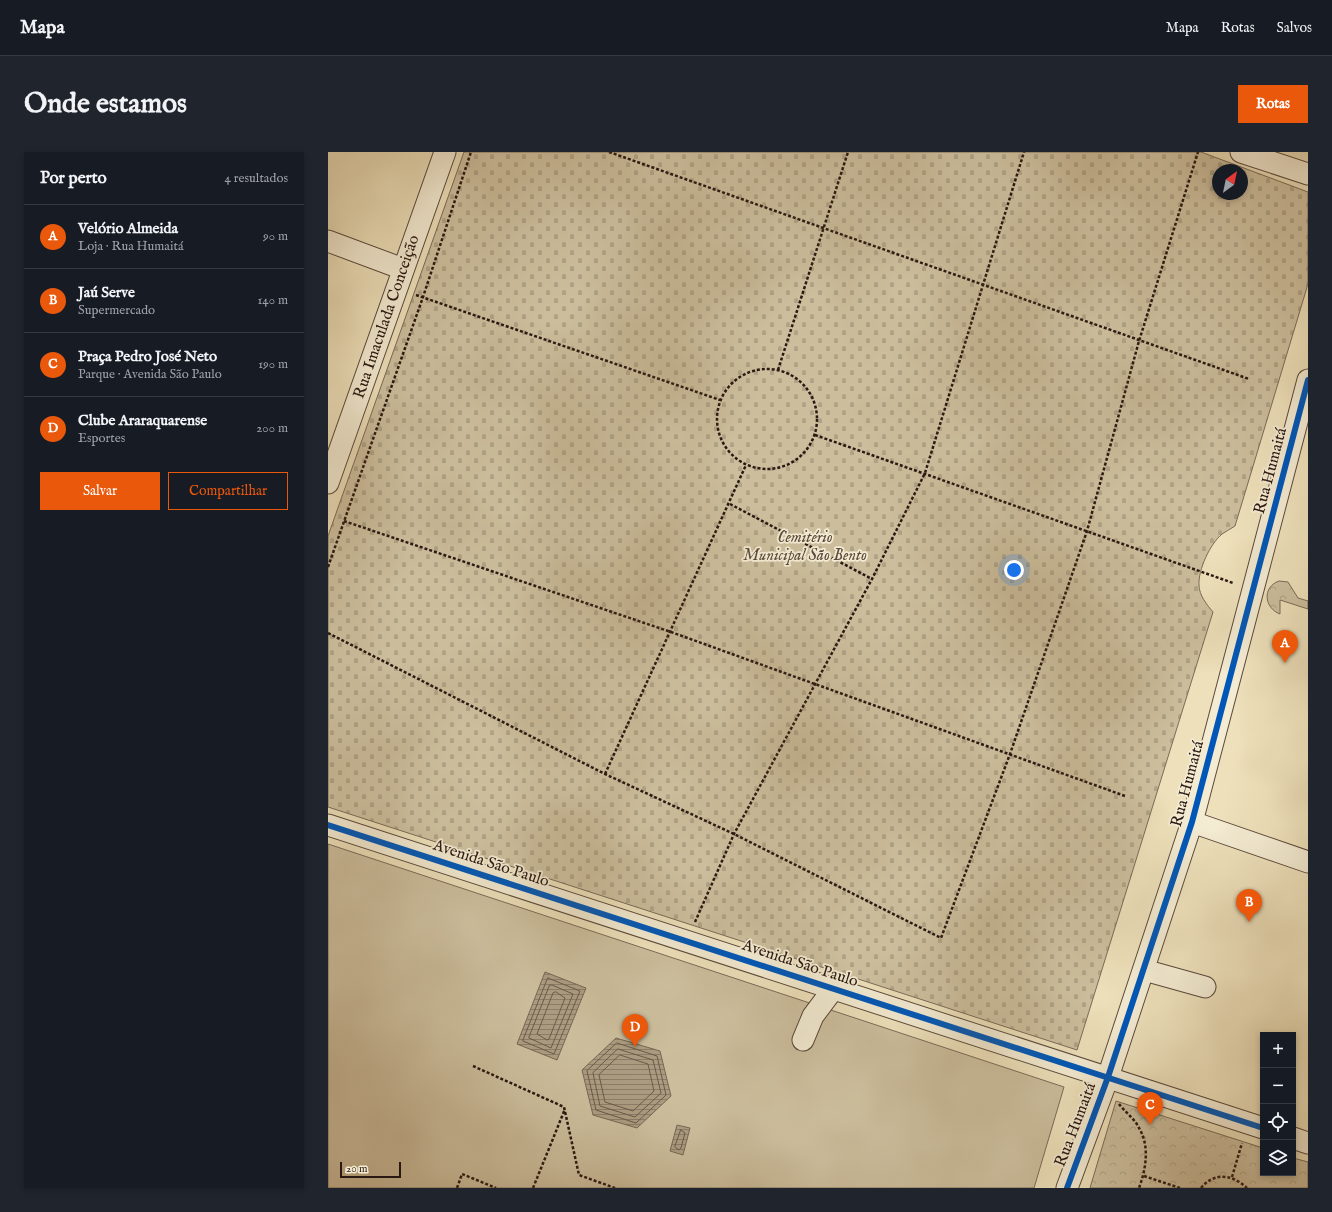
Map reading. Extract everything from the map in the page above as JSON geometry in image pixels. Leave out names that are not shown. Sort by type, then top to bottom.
[{"type":"street","name":"Rua Imaculada Conceição","points":[[328,483],[445,152]]},
{"type":"street","points":[[1241,152],[1308,174]]},
{"type":"street","points":[[328,241],[403,269]]},
{"type":"street","name":"Rua Humaitá","points":[[1067,1188],[1108,1077],[1192,822],[1308,380]]},
{"type":"street","points":[[1192,822],[1308,862]]},
{"type":"street","name":"Avenida São Paulo","points":[[328,825],[834,988],[1255,1126]]},
{"type":"street","points":[[1144,970],[1205,987]]},
{"type":"street","points":[[803,1040],[813,1016],[834,988]]},
{"type":"street","points":[[1296,1139],[1308,1143]]},
{"type":"path","points":[[328,567],[423,297],[471,152]]},
{"type":"path","points":[[609,152],[1139,342],[1249,379]]},
{"type":"path","points":[[778,370],[822,229],[848,152]]},
{"type":"path","points":[[693,926],[734,834],[872,579],[925,473],[1024,152]]},
{"type":"path","points":[[328,633],[605,774],[734,834],[941,938],[1010,754],[1087,531],[1139,342],[1198,152]]},
{"type":"path","points":[[423,297],[720,400]]},
{"type":"path","points":[[764,369],[778,370],[791,375],[802,383],[811,394],[816,407],[818,421],[815,435],[805,453],[788,465],[767,470],[746,465],[737,460],[722,443],[716,422],[720,400],[727,388],[744,375],[764,369]]},
{"type":"path","points":[[815,435],[1252,590]]},
{"type":"path","points":[[605,774],[730,504],[746,465]]},
{"type":"path","points":[[730,504],[872,579]]},
{"type":"path","points":[[344,521],[671,632],[1126,796]]},
{"type":"path","points":[[473,1066],[566,1109]]},
{"type":"path","points":[[1108,1077],[1116,1101],[1140,1128],[1147,1154],[1144,1176],[1139,1188]]},
{"type":"path","points":[[533,1188],[566,1109]]},
{"type":"path","points":[[566,1109],[579,1175],[615,1188]]},
{"type":"path","points":[[1232,1177],[1255,1126]]},
{"type":"path","points":[[457,1188],[462,1174],[496,1188]]},
{"type":"path","points":[[1144,1176],[1180,1188]]},
{"type":"path","points":[[1201,1188],[1214,1178],[1223,1176],[1232,1177],[1240,1181],[1247,1188]]},
{"type":"green space","name":"Cemitério Municipal São Bento","points":[[464,152],[1201,152],[1233,164],[1212,164],[1212,200],[1248,200],[1248,170],[1308,192],[1308,284],[1235,526],[1222,534],[1213,544],[1200,572],[1199,589],[1206,603],[1213,612],[1077,1050],[328,807],[328,536]]},
{"type":"green space","points":[[1279,581],[1288,582],[1298,598],[1308,601],[1308,609],[1280,600],[1280,614],[1275,611],[1268,603],[1267,598],[1270,588]]},
{"type":"green space","points":[[328,844],[1064,1087],[1034,1188],[328,1188]]},
{"type":"green space","points":[[1116,1101],[1260,1147],[1260,1176],[1296,1176],[1296,1159],[1308,1162],[1308,1188],[1090,1188]]},
{"type":"water","points":[[545,972],[586,988],[557,1060],[517,1044]]},
{"type":"water","points":[[616,1038],[660,1051],[671,1096],[637,1128],[593,1115],[582,1070]]},
{"type":"water","points":[[677,1125],[690,1128],[683,1155],[670,1151]]},
{"type":"cycle path","points":[[1067,1188],[1108,1077],[1192,822],[1308,380]]},
{"type":"cycle path","points":[[328,825],[1260,1127]]},
{"type":"place","name":"Velório Almeida","points":[[1285,663]]},
{"type":"place","name":"Jaú Serve","points":[[1249,922]]},
{"type":"place","name":"Clube Araraquarense","points":[[635,1047]]},
{"type":"place","name":"Praça Pedro José Neto","points":[[1150,1125]]}]
